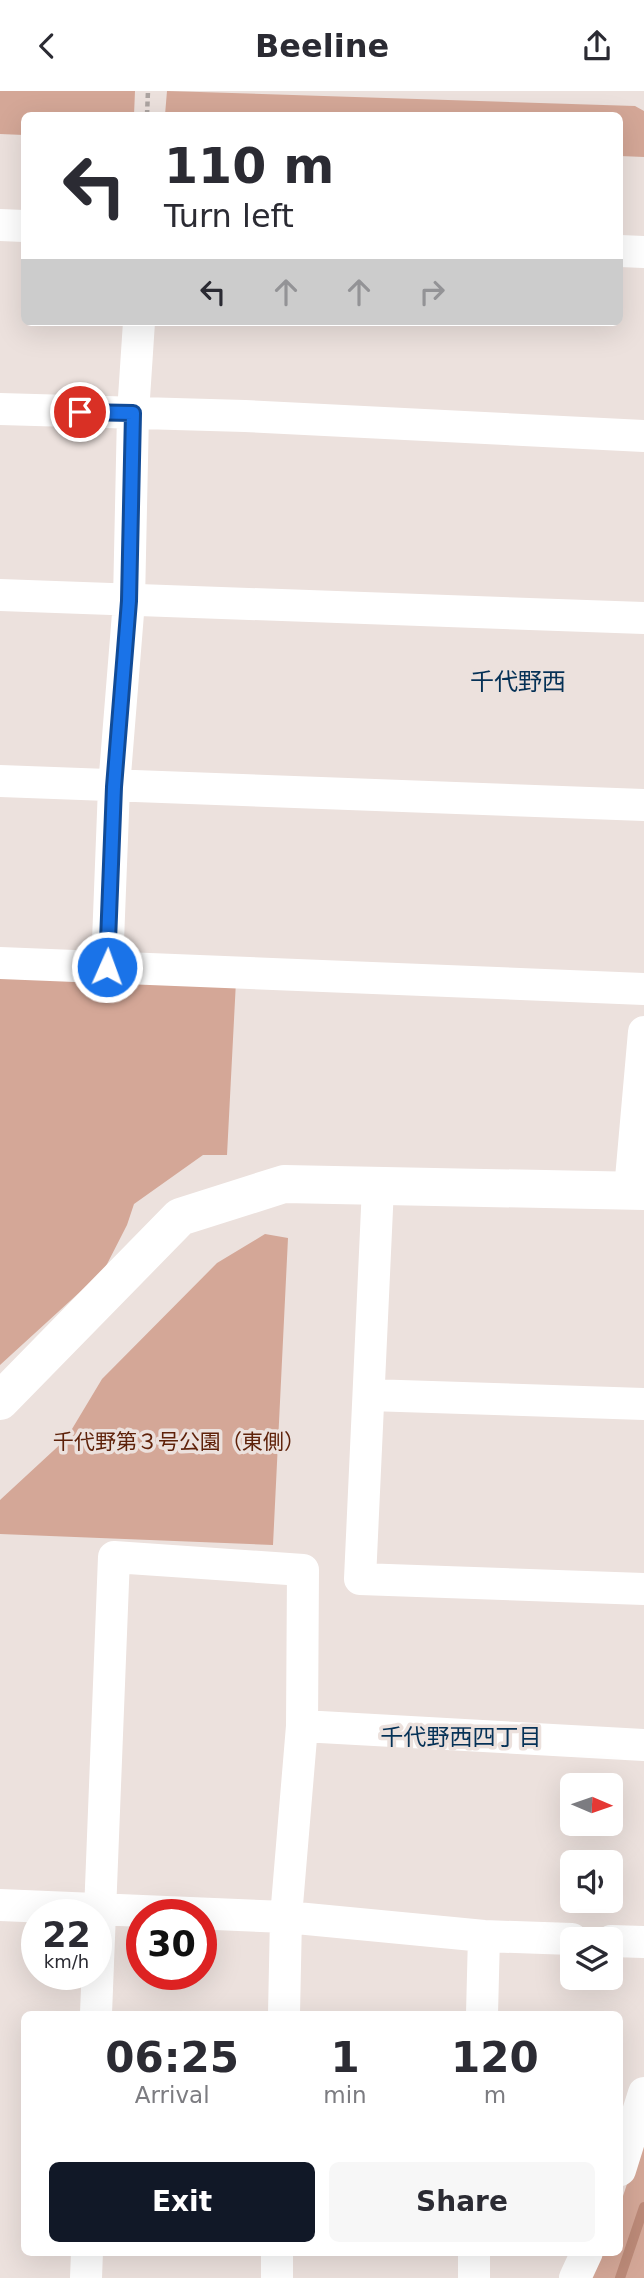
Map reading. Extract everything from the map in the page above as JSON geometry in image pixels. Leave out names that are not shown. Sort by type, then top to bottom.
[{"type":"street","points":[[0,225],[21,226]]},
{"type":"street","points":[[623,251],[644,252]]},
{"type":"street","points":[[107,967],[114,787],[129,601],[133,413],[139,326]]},
{"type":"street","points":[[0,409],[245,415],[644,436]]},
{"type":"street","points":[[0,596],[644,618]]},
{"type":"street","points":[[0,781],[644,805]]},
{"type":"street","points":[[0,963],[644,989]]},
{"type":"street","points":[[0,1401],[180,1217],[284,1184],[637,1190],[644,1032]]},
{"type":"street","points":[[378,1187],[360,1579],[644,1589]]},
{"type":"street","points":[[369,1395],[644,1404]]},
{"type":"street","points":[[100,1899],[114,1557],[303,1570],[302,1726],[286,1917],[284,2011]]},
{"type":"street","points":[[302,1726],[644,1745]]},
{"type":"street","points":[[0,1905],[21,1906]]},
{"type":"street","points":[[112,1909],[286,1917],[484,1935],[560,1938]]},
{"type":"street","points":[[482,2011],[484,1935]]},
{"type":"street","points":[[623,1942],[644,1943]]},
{"type":"street","points":[[96,2011],[97,1990]]},
{"type":"street","points":[[623,2160],[644,2093]]},
{"type":"street","points":[[86,2278],[87,2256]]},
{"type":"street","points":[[276,2278],[277,2256]]},
{"type":"street","points":[[474,2256],[474,2278]]},
{"type":"street","points":[[575,2278],[585,2256]]},
{"type":"path","points":[[148,91],[148,112]]},
{"type":"green space","points":[[0,91],[135,91],[134,112],[21,112],[21,135],[0,134]]},
{"type":"green space","points":[[167,91],[635,106],[644,111],[644,157],[623,156],[623,112],[165,112]]},
{"type":"green space","points":[[0,976],[236,981],[227,1155],[203,1155],[134,1204],[127,1225],[104,1270],[0,1365]]},
{"type":"green space","name":"千代野第３号公園（東側）","points":[[265,1234],[288,1238],[273,1545],[0,1534],[0,1500],[66,1439],[102,1379],[217,1263]]},
{"type":"green space","points":[[644,2133],[644,2278],[590,2278],[599,2256],[623,2256],[623,2196]]},
{"type":"waterway","points":[[620,2278],[644,2207]]},
{"type":"district","name":"千代野西","points":[[518,682]]},
{"type":"district","name":"千代野西四丁目","points":[[461,1737]]},
{"type":"route","points":[[80,412],[133,413],[129,601],[114,787],[107,967]]}]
